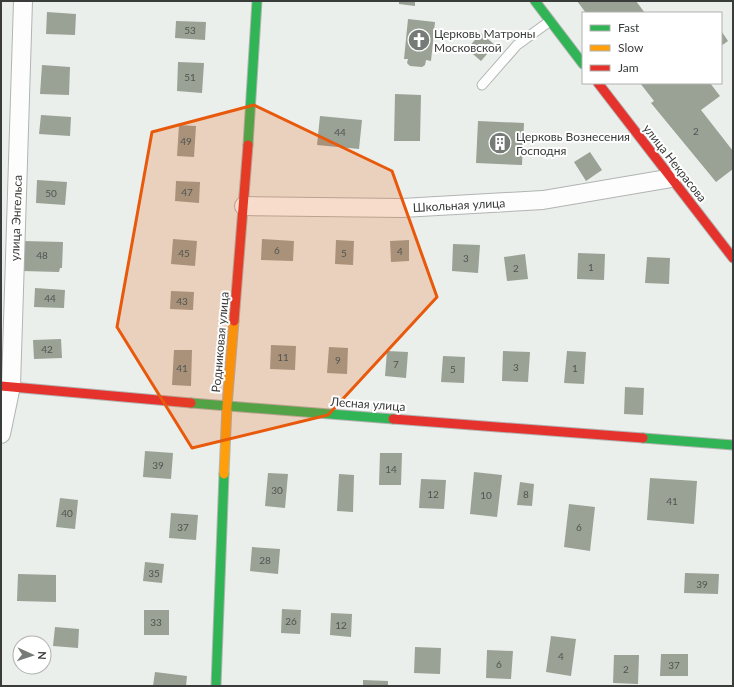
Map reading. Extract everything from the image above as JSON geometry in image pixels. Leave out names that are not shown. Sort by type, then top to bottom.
[{"type":"street","name":"улица Энгельса","points":[[1,434],[6,386],[23,1]]},
{"type":"street","name":"Родниковая улица","points":[[216,686],[227,406],[244,206],[256,1]]},
{"type":"street","points":[[535,1],[582,63]]},
{"type":"street","name":"улица Некрасова","points":[[599,84],[733,258]]},
{"type":"street","name":"Школьная улица","points":[[244,206],[402,208],[543,200],[672,178]]},
{"type":"street","name":"Лесная улица","points":[[6,386],[227,406],[733,444]]},
{"type":"lane","points":[[482,85],[517,45],[550,21]]},
{"type":"highlighted area","points":[[254,105],[392,171],[437,297],[328,415],[192,448],[117,327],[152,132]]},
{"type":"building","points":[[399,1],[415,1],[415,6],[399,4]]},
{"type":"building","points":[[577,1],[636,1],[644,12],[585,12]]},
{"type":"building","points":[[47,12],[76,14],[75,35],[46,34]]},
{"type":"building","name":"Церковь Матроны Московской","points":[[408,19],[435,22],[431,61],[426,60],[425,65],[422,67],[410,66],[407,63],[408,59],[404,59]]},
{"type":"building","points":[[176,21],[206,22],[205,40],[175,38]]},
{"type":"building","points":[[722,32],[728,41],[722,45]]},
{"type":"building","points":[[481,33],[495,45],[481,61],[467,49]]},
{"type":"building","points":[[178,62],[204,63],[202,93],[177,91]]},
{"type":"building","points":[[42,65],[70,67],[69,95],[40,94]]},
{"type":"building","points":[[641,84],[711,84],[720,96],[701,110],[733,151],[733,169],[716,182],[651,103],[654,101]]},
{"type":"building","points":[[395,94],[421,95],[420,141],[394,141]]},
{"type":"building","points":[[41,115],[71,117],[70,136],[39,134]]},
{"type":"building","points":[[320,116],[362,120],[359,149],[317,145]]},
{"type":"building","name":"Церковь Вознесения Господня","points":[[478,121],[524,123],[522,165],[476,163]]},
{"type":"building","points":[[179,125],[196,126],[194,157],[177,156]]},
{"type":"building","points":[[590,152],[602,170],[586,181],[574,162]]},
{"type":"building","points":[[37,180],[67,182],[65,205],[36,203]]},
{"type":"building","points":[[176,181],[200,182],[199,203],[175,201]]},
{"type":"building","points":[[173,239],[197,241],[195,266],[171,264]]},
{"type":"building","points":[[262,239],[294,241],[293,261],[261,260]]},
{"type":"building","points":[[336,240],[354,241],[353,265],[335,264]]},
{"type":"building","points":[[409,240],[409,261],[391,262],[390,241]]},
{"type":"building","points":[[23,241],[63,242],[62,268],[60,268],[59,272],[22,271]]},
{"type":"building","points":[[453,244],[480,245],[478,273],[452,271]]},
{"type":"building","points":[[578,253],[605,254],[604,280],[577,279]]},
{"type":"building","points":[[525,254],[528,279],[507,281],[504,257]]},
{"type":"building","points":[[647,257],[670,258],[669,284],[645,283]]},
{"type":"building","points":[[35,288],[65,290],[64,308],[34,307]]},
{"type":"building","points":[[171,291],[194,292],[193,310],[170,309]]},
{"type":"building","points":[[61,339],[62,358],[34,359],[33,340]]},
{"type":"building","points":[[271,345],[296,346],[295,370],[270,369]]},
{"type":"building","points":[[329,347],[348,348],[347,374],[327,373]]},
{"type":"building","points":[[174,350],[192,350],[191,386],[172,385]]},
{"type":"building","points":[[387,351],[408,352],[406,378],[385,376]]},
{"type":"building","points":[[503,351],[530,352],[528,382],[502,381]]},
{"type":"building","points":[[567,351],[586,352],[584,384],[564,383]]},
{"type":"building","points":[[443,356],[465,357],[464,383],[441,382]]},
{"type":"building","points":[[625,387],[644,388],[643,415],[624,414]]},
{"type":"building","points":[[145,451],[173,453],[171,479],[143,477]]},
{"type":"building","points":[[380,453],[402,453],[401,485],[379,485]]},
{"type":"building","points":[[474,472],[502,475],[497,517],[470,514]]},
{"type":"building","points":[[268,473],[288,474],[285,508],[265,506]]},
{"type":"building","points":[[339,474],[354,475],[353,512],[337,511]]},
{"type":"building","points":[[650,478],[697,481],[694,524],[647,520]]},
{"type":"building","points":[[421,479],[446,480],[444,509],[419,508]]},
{"type":"building","points":[[520,482],[534,484],[532,506],[517,505]]},
{"type":"building","points":[[60,498],[78,500],[75,529],[56,527]]},
{"type":"building","points":[[569,504],[595,507],[590,551],[564,547]]},
{"type":"building","points":[[171,513],[198,515],[196,540],[169,538]]},
{"type":"building","points":[[252,547],[280,549],[278,574],[250,571]]},
{"type":"building","points":[[145,562],[164,564],[162,583],[143,581]]},
{"type":"building","points":[[685,573],[719,574],[718,594],[684,593]]},
{"type":"building","points":[[18,574],[56,575],[56,602],[17,601]]},
{"type":"building","points":[[282,609],[301,610],[300,634],[281,633]]},
{"type":"building","points":[[144,610],[169,610],[169,635],[144,635]]},
{"type":"building","points":[[331,613],[352,614],[351,637],[330,635]]},
{"type":"building","points":[[55,627],[79,629],[78,648],[53,646]]},
{"type":"building","points":[[551,636],[576,639],[571,676],[546,672]]},
{"type":"building","points":[[415,647],[441,648],[440,674],[414,673]]},
{"type":"building","points":[[487,650],[513,651],[511,679],[486,678]]},
{"type":"building","points":[[661,654],[688,654],[688,676],[660,676]]},
{"type":"building","points":[[614,655],[639,655],[638,684],[613,683]]},
{"type":"building","points":[[155,672],[187,676],[186,686],[153,686]]},
{"type":"building","points":[[363,680],[388,681],[388,686],[363,686]]},
{"type":"traffic: fast","points":[[248,145],[257,1]]},
{"type":"traffic: fast","points":[[535,1],[582,63]]},
{"type":"traffic: fast","points":[[191,403],[393,419]]},
{"type":"traffic: fast","points":[[643,438],[733,445]]},
{"type":"traffic: fast","points":[[216,686],[224,474]]},
{"type":"traffic: slow","points":[[224,474],[227,406],[234,321]]},
{"type":"traffic: jam","points":[[599,84],[733,258]]},
{"type":"traffic: jam","points":[[234,321],[248,145]]},
{"type":"traffic: jam","points":[[1,386],[191,403]]},
{"type":"traffic: jam","points":[[393,419],[643,438]]},
{"type":"place","name":"Церковь Матроны Московской","points":[[419,40]]},
{"type":"place","name":"Церковь Вознесения Господня","points":[[500,143]]}]
